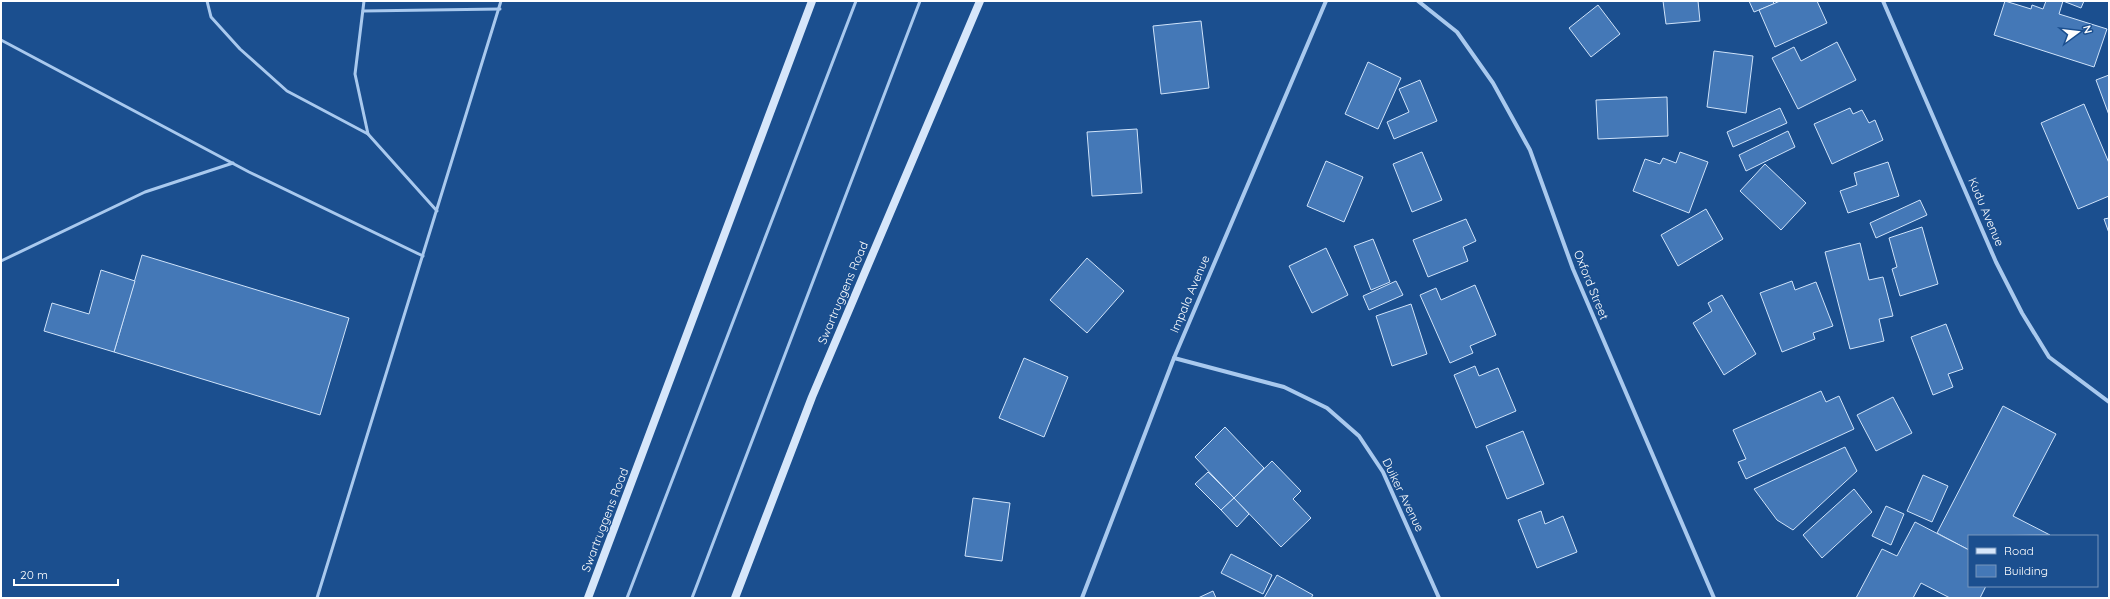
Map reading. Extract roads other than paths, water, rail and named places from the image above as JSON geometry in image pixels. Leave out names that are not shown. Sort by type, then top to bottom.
[{"type":"main road","name":"Swartruggens Road","points":[[588,598],[812,1]]},
{"type":"main road","name":"Swartruggens Road","points":[[736,598],[812,397],[980,1]]},
{"type":"street","name":"Impala Avenue","points":[[1082,598],[1174,358],[1326,1]]},
{"type":"street","name":"Oxford Street","points":[[1418,1],[1457,32],[1493,83],[1530,150],[1574,270],[1714,598]]},
{"type":"street","name":"Kudu Avenue","points":[[1883,1],[1996,262],[2022,313],[2049,357],[2109,402]]},
{"type":"street","name":"Duiker Avenue","points":[[1174,358],[1284,387],[1327,408],[1359,436],[1383,472],[1439,598]]},
{"type":"lane","points":[[207,1],[211,17],[240,49],[287,91],[368,134],[437,211]]},
{"type":"lane","points":[[364,1],[355,74],[368,134]]},
{"type":"lane","points":[[318,598],[500,9],[501,1]]},
{"type":"lane","points":[[627,598],[856,1]]},
{"type":"lane","points":[[692,598],[920,1]]},
{"type":"lane","points":[[363,11],[500,9]]},
{"type":"lane","points":[[1,40],[233,163],[423,256]]},
{"type":"lane","points":[[1,261],[145,192],[233,163]]}]
